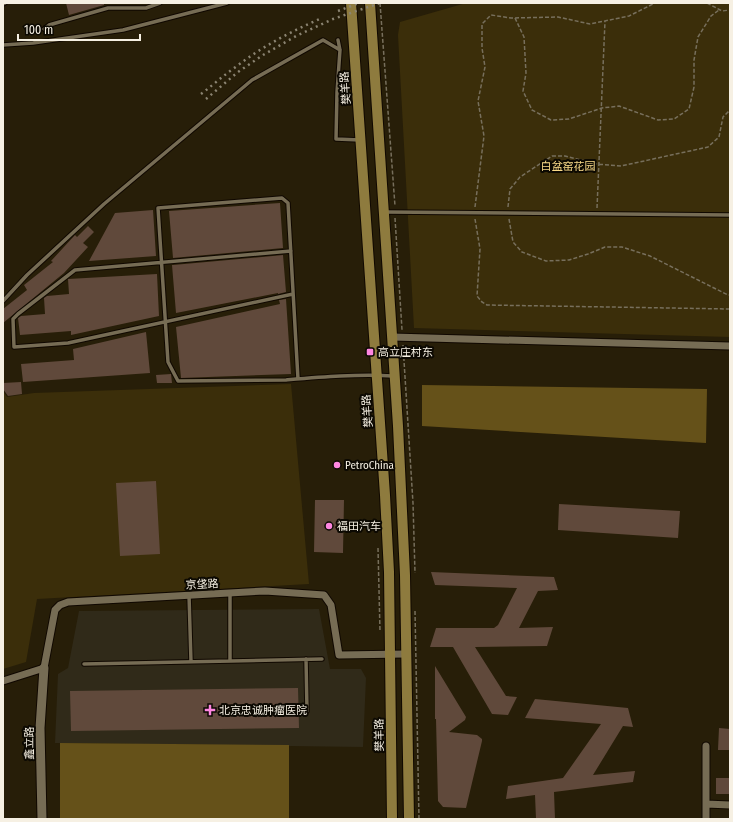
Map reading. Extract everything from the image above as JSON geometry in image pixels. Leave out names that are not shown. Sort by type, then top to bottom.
[{"type":"main road","name":"樊羊路","points":[[351,3],[389,572],[392,819]]},
{"type":"main road","points":[[370,3],[402,496],[405,575],[409,819]]},
{"type":"street","points":[[392,337],[730,346]]},
{"type":"street","name":"京垡路","points":[[44,668],[55,610],[60,605],[68,602],[266,591],[324,595],[331,605],[339,655],[406,654]]},
{"type":"street","points":[[3,681],[44,668]]},
{"type":"street","name":"鑫立路","points":[[42,819],[40,728],[44,668]]},
{"type":"street","points":[[706,746],[706,819]]},
{"type":"street","points":[[706,804],[730,805]]},
{"type":"lane","points":[[44,29],[49,26],[108,8],[146,8],[160,3]]},
{"type":"lane","points":[[3,45],[33,43],[123,30],[227,3]]},
{"type":"lane","points":[[3,301],[27,275],[104,204],[252,80],[323,40],[340,50]]},
{"type":"lane","points":[[338,40],[340,50],[336,139],[361,140]]},
{"type":"lane","points":[[298,379],[288,203],[282,198],[158,208],[168,362],[178,381],[298,379],[351,375],[394,376]]},
{"type":"lane","points":[[384,212],[730,215]]},
{"type":"lane","points":[[290,251],[75,270],[13,319],[14,347],[68,343],[293,294]]},
{"type":"lane","points":[[230,593],[230,661]]},
{"type":"lane","points":[[189,595],[191,662]]},
{"type":"lane","points":[[306,659],[307,711]]},
{"type":"lane","points":[[84,664],[322,659]]},
{"type":"path","points":[[655,3],[629,16],[590,24],[558,17],[515,18],[491,15],[482,24],[482,48],[485,67],[478,101],[484,136],[474,213],[480,249],[477,296],[487,305],[730,309]]},
{"type":"path","points":[[707,3],[722,11],[730,10]]},
{"type":"path","points":[[515,18],[524,37],[526,73],[523,92],[532,110],[551,120],[569,119],[602,108],[619,106],[658,120],[674,119],[689,109],[694,87],[694,60],[698,37],[711,16],[719,10]]},
{"type":"path","points":[[597,214],[605,21]]},
{"type":"path","points":[[378,548],[380,634]]},
{"type":"shaded area","points":[[422,385],[707,389],[706,443],[422,426]]},
{"type":"shaded area","name":"北京忠诚肿瘤医院","points":[[319,609],[330,669],[361,669],[366,678],[363,747],[55,743],[58,674],[68,668],[79,611]]},
{"type":"shaded area","points":[[60,743],[289,745],[289,819],[60,819]]},
{"type":"green space","name":"白盆窑花园","points":[[466,3],[730,3],[730,337],[414,328],[398,35],[400,22]]},
{"type":"green space","points":[[291,384],[309,584],[37,599],[26,662],[3,669],[3,391],[7,397],[34,393]]},
{"type":"building","points":[[66,3],[104,3],[104,5],[69,15]]},
{"type":"building","points":[[280,203],[283,248],[173,258],[169,211]]},
{"type":"building","points":[[153,210],[156,256],[89,261],[115,213]]},
{"type":"building","points":[[88,226],[94,232],[83,243],[88,247],[64,273],[3,323],[3,309],[27,290],[24,285],[53,262],[51,261],[75,235],[77,237]]},
{"type":"building","points":[[283,255],[286,292],[176,313],[172,265]]},
{"type":"building","points":[[157,274],[159,316],[71,335],[71,331],[20,335],[18,318],[21,316],[45,314],[44,298],[47,296],[69,294],[68,279]]},
{"type":"building","points":[[286,299],[291,374],[181,378],[176,327],[280,304],[279,300]]},
{"type":"building","points":[[146,332],[150,373],[23,382],[21,364],[74,360],[73,349]]},
{"type":"building","points":[[171,374],[172,383],[157,383],[156,375]]},
{"type":"building","points":[[21,382],[22,394],[8,396],[3,389],[3,383]]},
{"type":"building","points":[[156,481],[160,554],[120,556],[116,483]]},
{"type":"building","name":"福田汽车","points":[[315,500],[344,500],[343,553],[314,552]]},
{"type":"building","points":[[559,504],[680,511],[678,538],[558,530]]},
{"type":"building","points":[[431,572],[554,577],[558,590],[538,591],[519,628],[553,627],[547,646],[475,647],[506,696],[517,697],[508,715],[492,714],[453,647],[430,647],[436,628],[494,628],[498,625],[517,588],[435,585]]},
{"type":"building","points":[[435,666],[466,717],[465,720],[449,732],[477,735],[482,739],[466,808],[443,807],[438,801]]},
{"type":"building","points":[[298,688],[299,728],[71,731],[70,691]]},
{"type":"building","points":[[535,699],[628,708],[633,727],[623,726],[593,775],[635,771],[633,782],[554,792],[555,819],[536,819],[535,795],[506,799],[508,786],[563,778],[601,724],[525,718]]},
{"type":"building","points":[[719,728],[730,729],[730,750],[718,750]]},
{"type":"building","points":[[716,778],[730,778],[730,794],[716,794]]},
{"type":"railway","points":[[338,11],[359,3]]},
{"type":"railway","points":[[206,99],[238,72],[263,55],[296,36],[333,19],[380,3]]},
{"type":"railway","points":[[201,94],[232,69],[267,45],[322,18]]},
{"type":"place","name":"高立庄村东","points":[[370,352]]},
{"type":"place","name":"PetroChina","points":[[337,465]]},
{"type":"place","name":"福田汽车","points":[[329,526]]},
{"type":"place","name":"北京忠诚肿瘤医院","points":[[210,710]]}]
